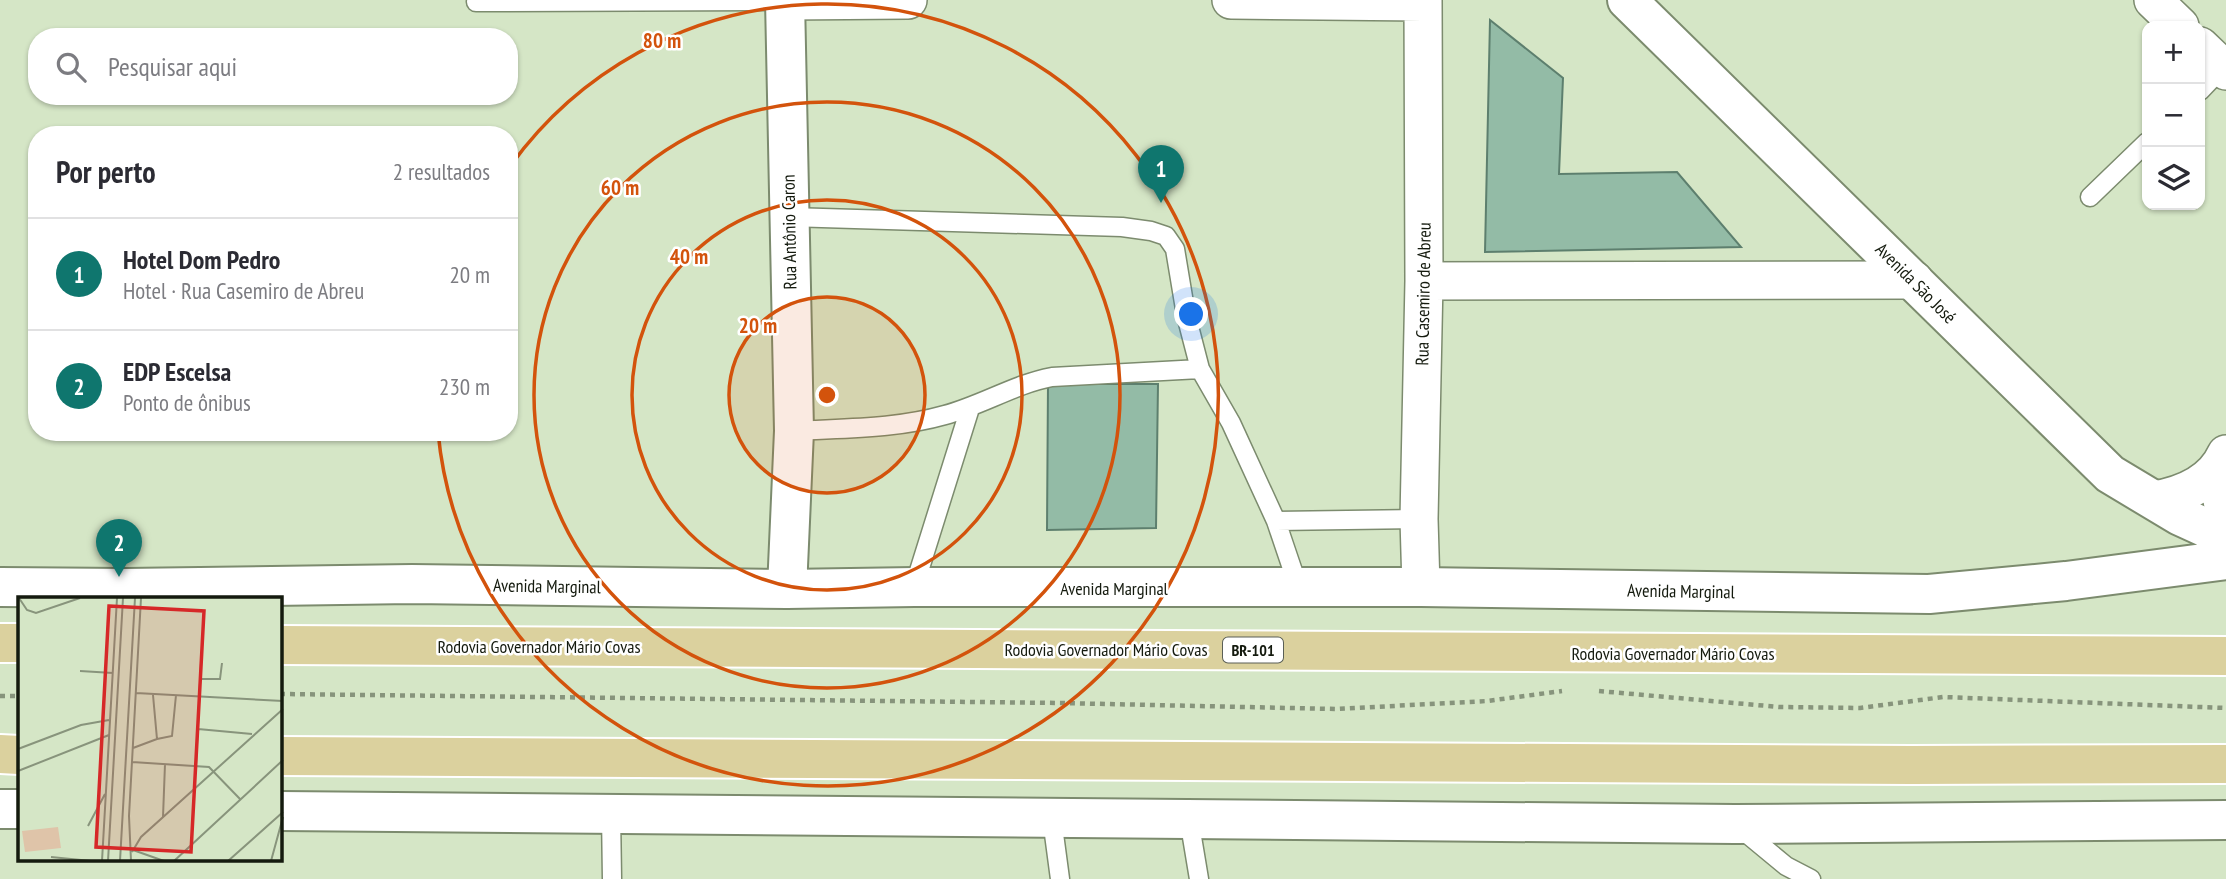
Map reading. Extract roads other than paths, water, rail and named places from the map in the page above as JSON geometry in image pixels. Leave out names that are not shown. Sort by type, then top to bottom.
[{"type":"main road","points":[[0,643],[18,643]]},
{"type":"main road","name":"Rodovia Governador Mário Covas","points":[[282,645],[2226,656]]},
{"type":"main road","points":[[0,754],[18,755]]},
{"type":"main road","points":[[282,756],[1911,765],[2226,764]]},
{"type":"street","points":[[785,0],[908,0]]},
{"type":"street","name":"Rua Antônio Caron","points":[[785,0],[794,431],[787,589]]},
{"type":"street","points":[[1231,0],[1423,1]]},
{"type":"street","name":"Avenida São José","points":[[1628,0],[2110,474],[2180,516],[2226,537]]},
{"type":"street","points":[[2153,0],[2175,21]]},
{"type":"street","name":"Rua Casemiro de Abreu","points":[[1421,587],[1419,519],[1424,281],[1423,1]]},
{"type":"street","points":[[1424,281],[1914,280]]},
{"type":"street","points":[[2154,500],[2191,490],[2205,480],[2225,457]]},
{"type":"street","points":[[2225,457],[2222,500],[2226,520]]},
{"type":"street","name":"Avenida Marginal","points":[[0,587],[412,584],[787,589],[1421,587],[1929,594],[2066,581],[2226,560]]},
{"type":"street","points":[[0,809],[18,809]]},
{"type":"street","points":[[282,811],[1735,824],[2226,820]]},
{"type":"lane","points":[[476,2],[785,0]]},
{"type":"lane","points":[[2091,197],[2142,147]]},
{"type":"lane","points":[[789,217],[1122,228],[1151,231],[1166,236],[1175,249],[1186,315],[1200,369],[1231,423],[1276,522],[1299,589]]},
{"type":"lane","points":[[794,431],[906,424],[970,408],[1037,380],[1052,377],[1200,369]]},
{"type":"lane","points":[[914,587],[970,408]]},
{"type":"lane","points":[[1276,522],[1419,519]]},
{"type":"lane","points":[[611,813],[612,879]]},
{"type":"lane","points":[[1052,819],[1060,879]]},
{"type":"lane","points":[[1189,819],[1199,879]]},
{"type":"lane","points":[[1735,824],[1786,866],[1811,879]]},
{"type":"place","name":"Hotel Dom Pedro","points":[[1161,203]]},
{"type":"place","name":"EDP Escelsa","points":[[119,577]]}]
